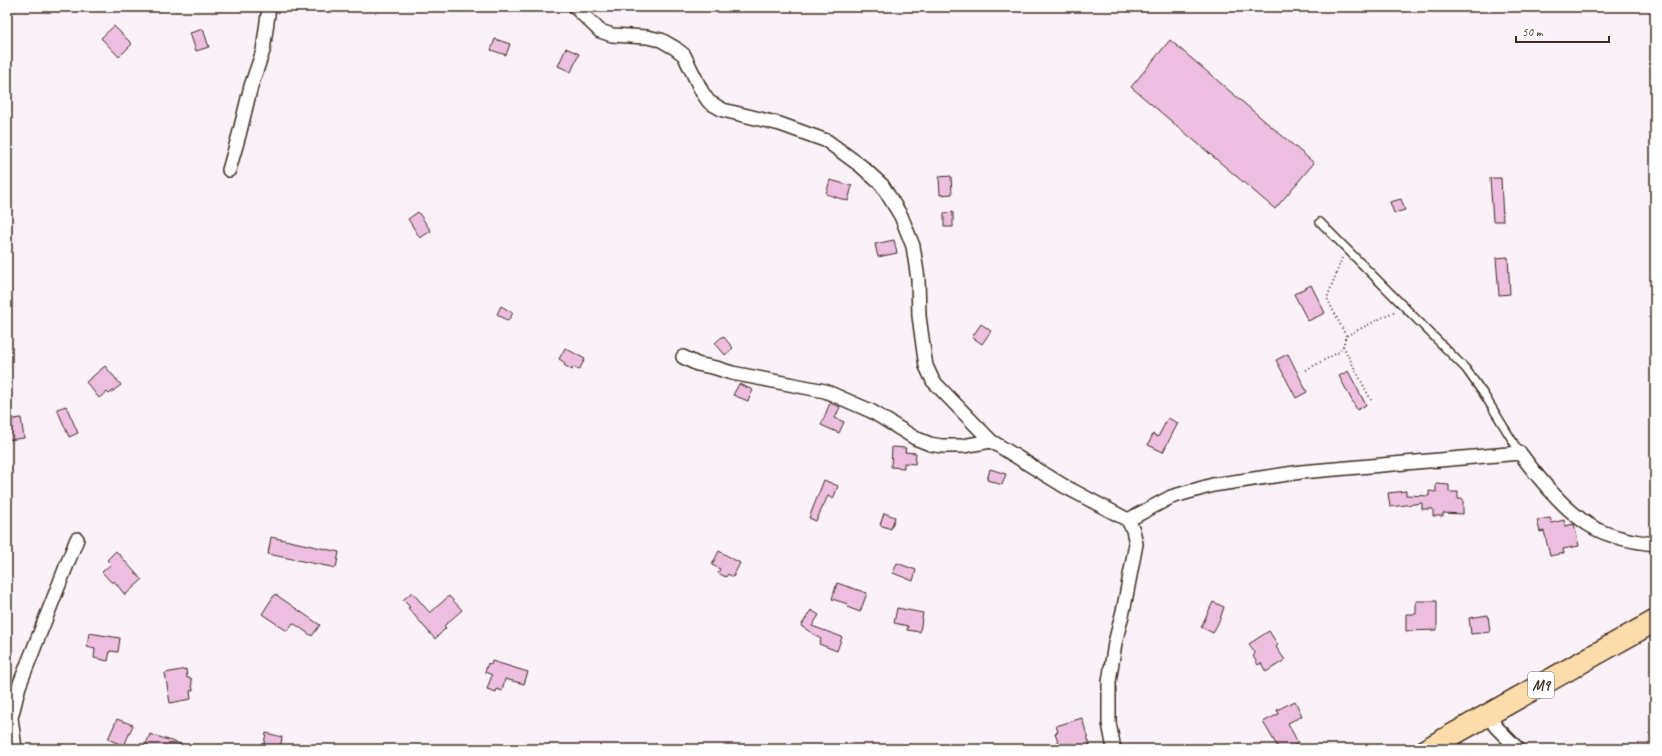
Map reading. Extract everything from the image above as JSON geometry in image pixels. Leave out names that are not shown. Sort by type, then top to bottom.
[{"type":"main road","name":"M9","points":[[1427,749],[1655,621]]},
{"type":"street","points":[[229,170],[251,86],[263,51],[269,7]]},
{"type":"street","points":[[575,7],[600,31],[612,35],[661,40],[675,48],[684,55],[706,97],[710,102],[723,110],[780,124],[827,141],[861,166],[882,185],[901,216],[913,246],[918,279],[919,316],[926,366],[933,381],[991,441],[1064,486],[1128,520],[1133,530],[1136,544],[1124,607],[1115,643],[1110,682],[1109,723],[1114,749]]},
{"type":"street","points":[[683,358],[697,364],[732,373],[825,390],[871,411],[915,438],[930,444],[941,446],[963,446],[991,441]]},
{"type":"street","points":[[1128,520],[1171,497],[1212,485],[1301,472],[1520,453],[1540,480],[1569,510],[1595,528],[1622,538],[1655,544]]},
{"type":"street","points":[[15,749],[9,714],[77,539]]},
{"type":"street","points":[[1488,715],[1496,727],[1518,749]]},
{"type":"lane","points":[[1320,222],[1466,369],[1485,396],[1520,453]]},
{"type":"path","points":[[1306,370],[1339,352],[1343,346],[1346,336],[1326,298],[1346,249]]},
{"type":"path","points":[[1346,336],[1403,306]]},
{"type":"path","points":[[1343,346],[1371,400]]},
{"type":"building","points":[[114,26],[132,44],[119,57],[101,38]]},
{"type":"building","points":[[203,29],[209,47],[196,51],[190,33]]},
{"type":"building","points":[[495,39],[510,44],[506,55],[491,50]]},
{"type":"building","points":[[1170,40],[1314,163],[1275,209],[1131,87]]},
{"type":"building","points":[[566,48],[579,54],[571,72],[558,66]]},
{"type":"building","points":[[951,176],[952,194],[940,195],[939,177]]},
{"type":"building","points":[[1490,178],[1501,178],[1503,221],[1493,221]]},
{"type":"building","points":[[830,180],[852,186],[848,201],[826,194]]},
{"type":"building","points":[[1401,199],[1405,210],[1394,213],[1390,202]]},
{"type":"building","points":[[418,212],[431,231],[420,238],[408,219]]},
{"type":"building","points":[[953,212],[953,227],[944,227],[944,213]]},
{"type":"building","points":[[894,240],[897,253],[878,257],[875,244]]},
{"type":"building","points":[[1508,257],[1510,294],[1499,295],[1496,258]]},
{"type":"building","points":[[1311,285],[1325,313],[1308,321],[1294,294]]},
{"type":"building","points":[[501,306],[513,313],[508,321],[497,314]]},
{"type":"building","points":[[981,324],[991,331],[982,344],[972,337]]},
{"type":"building","points":[[723,336],[733,348],[725,355],[715,343]]},
{"type":"building","points":[[565,348],[585,359],[579,370],[573,367],[572,370],[564,365],[565,363],[559,359]]},
{"type":"building","points":[[1288,354],[1307,392],[1296,398],[1276,360]]},
{"type":"building","points":[[105,366],[121,385],[109,394],[107,392],[99,398],[86,382]]},
{"type":"building","points":[[1348,371],[1366,405],[1357,410],[1339,376]]},
{"type":"building","points":[[739,384],[753,390],[748,401],[733,395]]},
{"type":"building","points":[[830,403],[840,407],[835,418],[844,422],[839,433],[821,425]]},
{"type":"building","points":[[66,406],[78,433],[69,437],[57,409]]},
{"type":"building","points":[[21,418],[24,438],[7,440],[7,420]]},
{"type":"building","points":[[1168,418],[1178,423],[1163,452],[1148,445],[1153,434],[1158,437]]},
{"type":"building","points":[[892,447],[906,448],[905,452],[916,453],[915,464],[904,463],[904,468],[891,467]]},
{"type":"building","points":[[990,469],[1006,474],[1002,485],[987,480]]},
{"type":"building","points":[[824,480],[838,486],[833,499],[828,496],[816,521],[809,518]]},
{"type":"building","points":[[1436,484],[1449,485],[1449,492],[1458,492],[1458,499],[1463,499],[1463,514],[1443,513],[1443,516],[1433,516],[1433,509],[1422,509],[1422,503],[1390,507],[1388,493],[1406,491],[1406,495],[1429,496],[1429,491],[1436,492]]},
{"type":"building","points":[[884,513],[895,517],[891,529],[880,525]]},
{"type":"building","points":[[1550,518],[1552,523],[1564,520],[1565,526],[1574,524],[1579,546],[1563,549],[1564,553],[1550,556],[1544,531],[1540,532],[1537,520]]},
{"type":"building","points":[[271,537],[339,552],[336,568],[268,554]]},
{"type":"building","points":[[116,551],[142,580],[125,595],[114,581],[112,583],[102,572],[111,564],[107,560]]},
{"type":"building","points":[[719,551],[740,563],[733,577],[728,574],[726,577],[718,573],[720,569],[712,565]]},
{"type":"building","points":[[897,563],[916,570],[913,581],[893,573]]},
{"type":"building","points":[[837,583],[867,593],[860,612],[847,607],[848,604],[832,599]]},
{"type":"building","points":[[412,592],[430,613],[449,596],[462,610],[444,626],[446,628],[435,639],[408,608],[410,607],[403,600]]},
{"type":"building","points":[[275,594],[320,625],[312,636],[293,623],[287,631],[262,614]]},
{"type":"building","points":[[1416,601],[1437,601],[1437,630],[1406,631],[1406,614],[1416,614]]},
{"type":"building","points":[[1213,602],[1224,607],[1213,633],[1201,627]]},
{"type":"building","points":[[897,608],[923,613],[920,632],[907,630],[908,626],[894,623]]},
{"type":"building","points":[[811,610],[819,615],[812,626],[842,637],[837,651],[819,644],[821,639],[801,626]]},
{"type":"building","points":[[1488,615],[1490,632],[1471,634],[1469,618]]},
{"type":"building","points":[[1269,631],[1278,645],[1276,647],[1285,660],[1266,672],[1261,663],[1258,665],[1253,656],[1255,654],[1249,644]]},
{"type":"building","points":[[89,633],[120,638],[118,652],[110,651],[108,661],[94,658],[95,649],[87,647]]},
{"type":"building","points":[[492,661],[528,672],[524,684],[505,679],[502,691],[497,689],[496,692],[487,689],[492,675],[485,672],[488,663],[491,665]]},
{"type":"building","points":[[186,669],[187,678],[191,678],[193,690],[190,691],[191,699],[170,703],[165,673]]},
{"type":"building","points":[[1295,701],[1302,716],[1288,723],[1298,743],[1287,749],[1279,749],[1263,722],[1279,714],[1277,710]]},
{"type":"building","points":[[1082,718],[1091,749],[1061,749],[1055,733],[1058,732],[1056,726]]},
{"type":"building","points":[[117,719],[133,725],[124,746],[108,739]]},
{"type":"building","points":[[266,733],[282,737],[280,749],[263,749]]},
{"type":"building","points":[[150,734],[190,747],[190,749],[144,749]]}]
